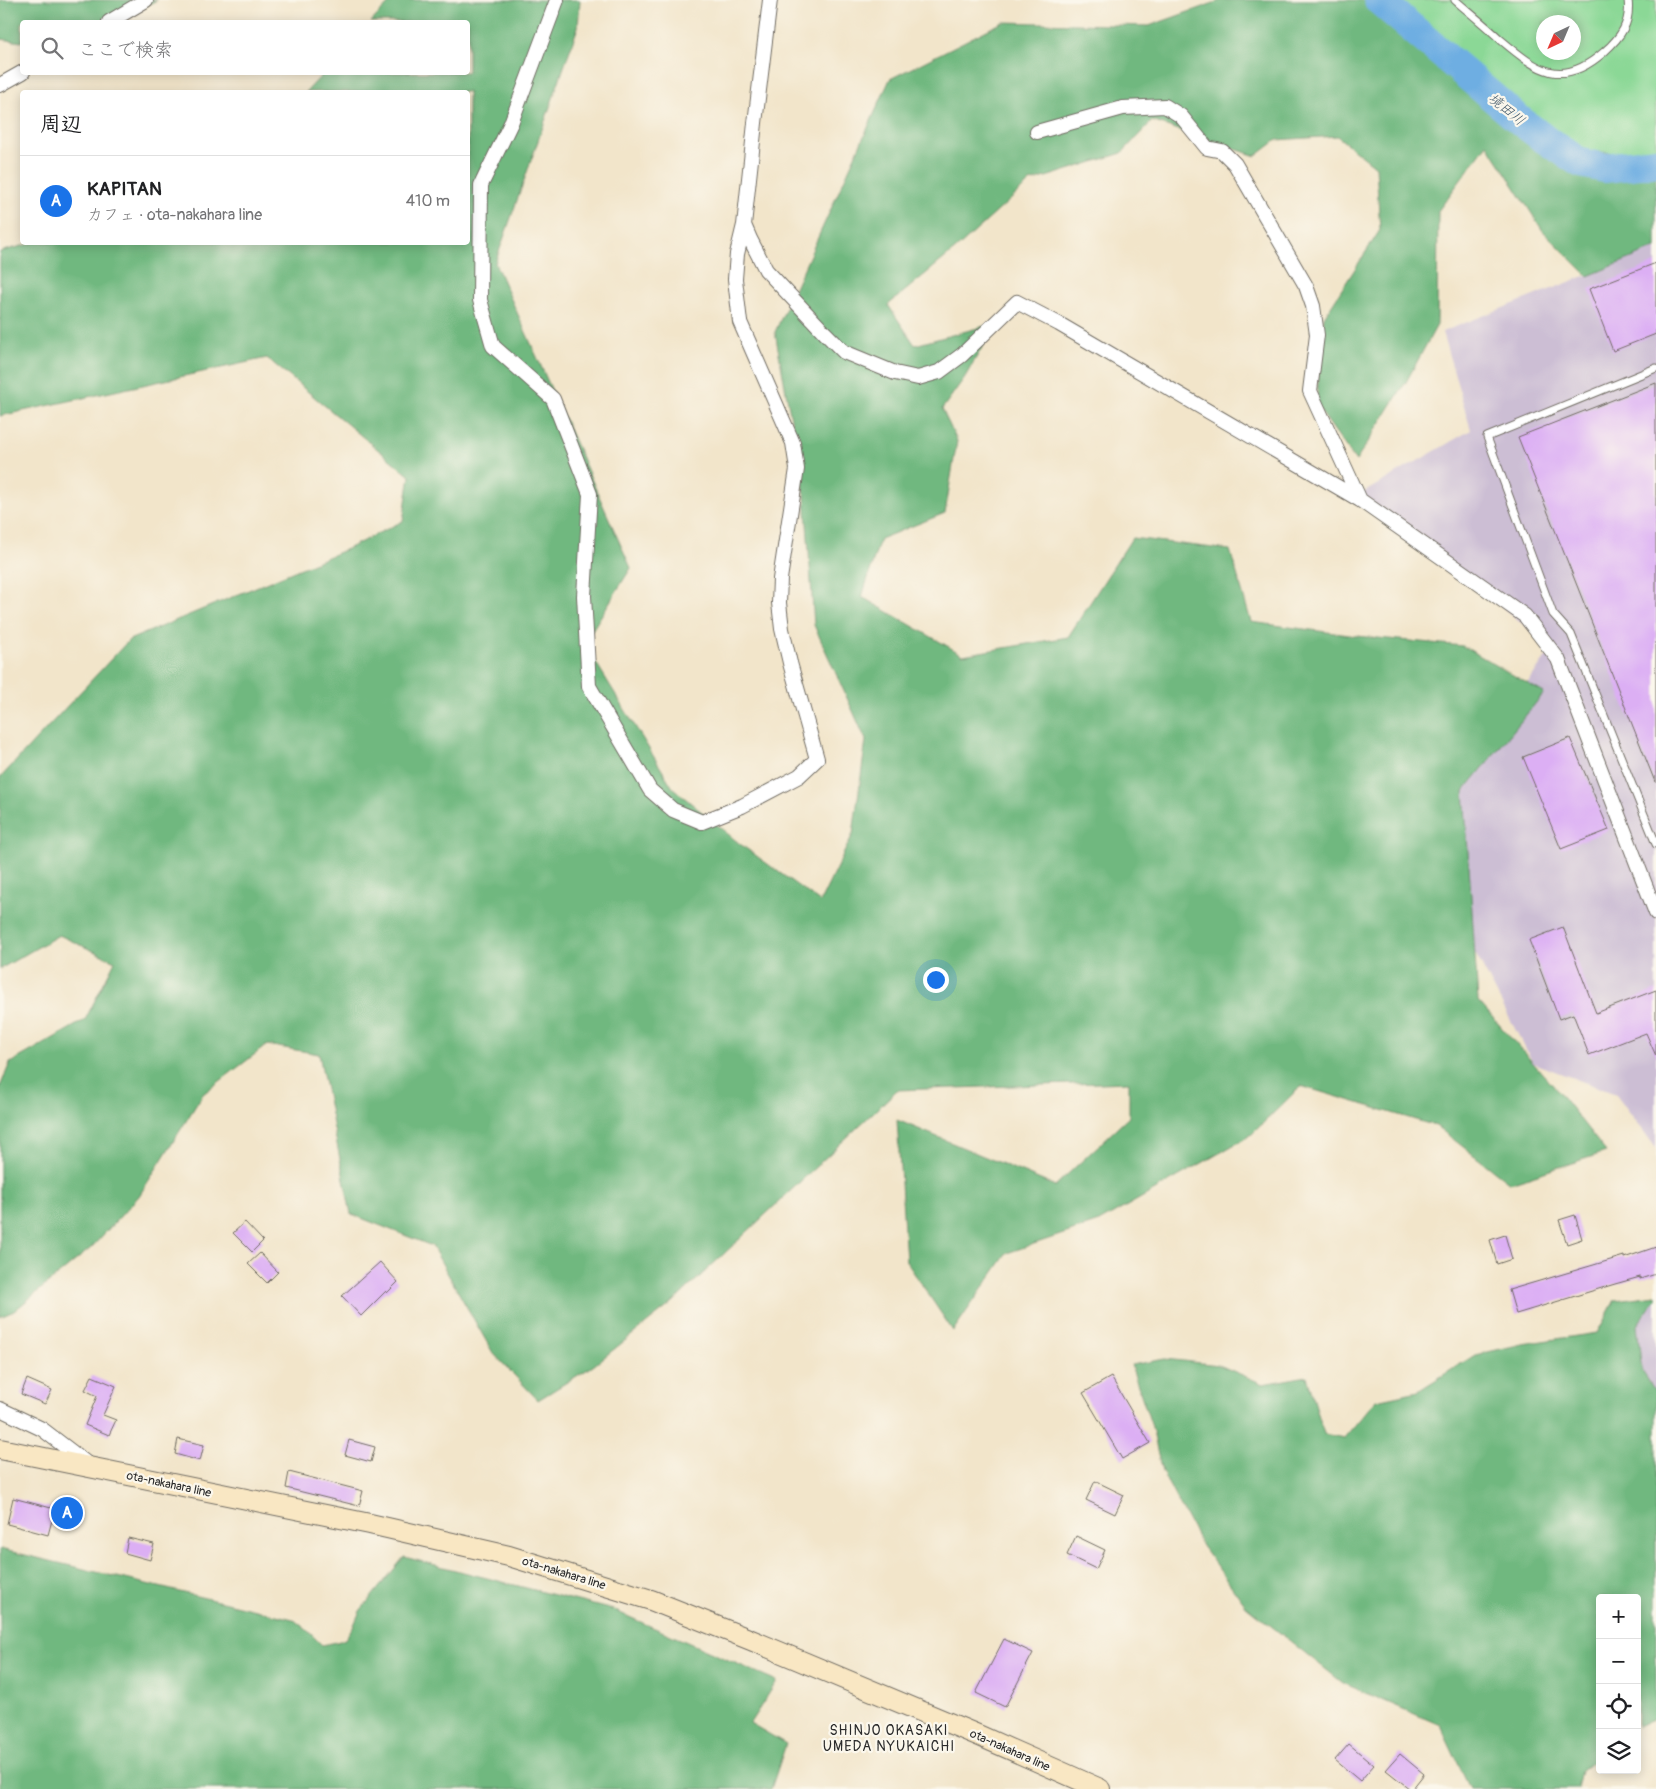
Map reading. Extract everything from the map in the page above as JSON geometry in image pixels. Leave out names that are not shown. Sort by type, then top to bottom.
[{"type":"main road","name":"ota-nakahara line","points":[[0,1449],[370,1524],[509,1556],[651,1600],[971,1732],[1100,1789]]},
{"type":"street","points":[[112,20],[146,0]]},
{"type":"street","points":[[557,0],[511,123],[481,185],[480,300],[492,346],[553,398],[590,494],[584,596],[588,686],[650,790],[673,810],[702,822],[742,806],[799,776],[816,759],[782,629],[780,603],[780,579],[797,469],[793,443],[740,322],[735,279],[737,254],[744,225],[754,123],[770,0]]},
{"type":"street","points":[[0,85],[20,74]]},
{"type":"street","points":[[1037,132],[1123,108],[1165,106],[1181,116],[1207,148],[1222,151],[1236,164],[1306,286],[1314,306],[1317,334],[1310,391],[1360,500]]},
{"type":"street","points":[[744,225],[766,270],[844,352],[895,373],[918,378],[939,372],[962,355],[1017,302],[1059,324],[1360,500],[1525,616],[1558,659],[1656,913]]},
{"type":"street","points":[[0,1409],[42,1429],[91,1467]]},
{"type":"lane","points":[[1455,0],[1525,59],[1542,70],[1570,72],[1584,68],[1607,50],[1626,28],[1629,14],[1628,0]]},
{"type":"lane","points":[[1656,368],[1487,437],[1553,614],[1571,634],[1656,844]]},
{"type":"shaded area","points":[[1656,248],[1656,1148],[1616,1094],[1533,1063],[1430,867],[1450,789],[1553,648],[1361,494],[1471,430],[1442,332]]},
{"type":"shaded area","points":[[1656,1297],[1656,1477],[1632,1307]]},
{"type":"green space","points":[[0,0],[157,0],[119,20],[20,20],[20,42],[0,39]]},
{"type":"green space","points":[[392,0],[580,0],[578,27],[495,263],[631,568],[584,643],[673,788],[740,844],[820,902],[853,834],[866,740],[814,625],[805,495],[775,332],[890,79],[1003,22],[1149,26],[1222,0],[1390,0],[1396,14],[1556,147],[1656,161],[1656,248],[1588,276],[1543,231],[1487,144],[1438,211],[1437,325],[1406,382],[1356,461],[1316,405],[1324,317],[1380,230],[1376,167],[1337,136],[1277,140],[1256,156],[1152,121],[1122,153],[1030,182],[957,248],[888,305],[915,345],[996,323],[965,377],[942,409],[957,441],[945,513],[880,539],[862,597],[963,655],[1068,637],[1132,538],[1230,550],[1251,622],[1357,636],[1463,646],[1544,693],[1464,791],[1478,1001],[1558,1091],[1606,1152],[1510,1183],[1436,1126],[1301,1086],[1251,1135],[1099,1222],[1007,1253],[953,1331],[906,1261],[897,1120],[1055,1186],[1129,1117],[1129,1082],[897,1090],[671,1304],[593,1366],[538,1400],[493,1353],[432,1246],[351,1214],[319,1054],[267,1045],[203,1094],[139,1196],[91,1248],[14,1311],[0,1317],[0,1087],[10,1063],[85,1020],[115,961],[59,935],[0,969],[0,778],[129,640],[347,549],[403,521],[410,476],[267,358],[0,416],[0,252],[25,245],[470,245],[470,90],[308,90],[322,75],[470,75],[470,20],[373,20]]},
{"type":"green space","points":[[1390,0],[1656,0],[1656,155],[1581,151],[1486,91]]},
{"type":"green space","points":[[1656,1295],[1656,1299],[1637,1325],[1642,1371],[1656,1392],[1656,1719],[1641,1726],[1641,1594],[1596,1594],[1596,1759],[1581,1771],[1577,1789],[1470,1789],[1440,1725],[1343,1683],[1246,1606],[1202,1546],[1162,1472],[1152,1427],[1131,1365],[1165,1359],[1219,1365],[1263,1384],[1307,1376],[1324,1434],[1344,1438],[1376,1400],[1418,1391],[1475,1355],[1522,1344],[1597,1333],[1615,1300]]},
{"type":"green space","points":[[0,1549],[293,1619],[322,1645],[345,1639],[360,1611],[404,1557],[613,1610],[777,1681],[750,1723],[786,1744],[771,1789],[0,1789]]},
{"type":"building","points":[[1656,263],[1656,334],[1613,351],[1589,289]]},
{"type":"building","points":[[1656,383],[1656,782],[1655,782],[1518,437]]},
{"type":"building","points":[[1570,738],[1609,830],[1561,849],[1523,757]]},
{"type":"building","points":[[1563,927],[1596,1013],[1656,990],[1656,1056],[1646,1033],[1589,1055],[1573,1014],[1559,1019],[1529,940]]},
{"type":"building","points":[[1575,1215],[1582,1239],[1567,1244],[1559,1220]]},
{"type":"building","points":[[245,1222],[263,1241],[252,1252],[233,1233]]},
{"type":"building","points":[[1505,1235],[1512,1259],[1497,1264],[1490,1240]]},
{"type":"building","points":[[1656,1247],[1656,1274],[1615,1284],[1516,1314],[1509,1290],[1624,1256],[1624,1258]]},
{"type":"building","points":[[260,1253],[278,1272],[267,1283],[248,1264]]},
{"type":"building","points":[[380,1262],[398,1282],[361,1316],[342,1296]]},
{"type":"building","points":[[92,1376],[116,1386],[103,1415],[116,1420],[109,1435],[85,1425],[97,1396],[85,1390]]},
{"type":"building","points":[[1111,1377],[1150,1443],[1122,1459],[1083,1393]]},
{"type":"building","points":[[27,1379],[52,1390],[45,1404],[21,1394]]},
{"type":"building","points":[[178,1439],[204,1445],[200,1461],[175,1454]]},
{"type":"building","points":[[349,1440],[375,1447],[371,1462],[345,1455]]},
{"type":"building","points":[[289,1472],[363,1491],[359,1506],[286,1488]]},
{"type":"building","points":[[1095,1481],[1124,1495],[1115,1514],[1086,1500]]},
{"type":"building","points":[[13,1498],[55,1509],[48,1535],[7,1524]]},
{"type":"building","points":[[1076,1536],[1105,1550],[1096,1569],[1067,1555]]},
{"type":"building","points":[[128,1538],[154,1544],[150,1560],[125,1553]]},
{"type":"building","points":[[1004,1639],[1033,1653],[1005,1707],[976,1693]]},
{"type":"building","points":[[1349,1744],[1374,1765],[1360,1781],[1335,1760]]},
{"type":"building","points":[[1400,1754],[1424,1774],[1412,1789],[1386,1770]]},
{"type":"waterway","name":"境田川","points":[[1379,0],[1517,118],[1581,163],[1605,168],[1656,162]]},
{"type":"place","name":"KAPITAN","points":[[67,1513]]},
{"type":"district","name":"SHINJO OKASAKI UMEDA NYUKAICHI","points":[[889,1738]]}]
